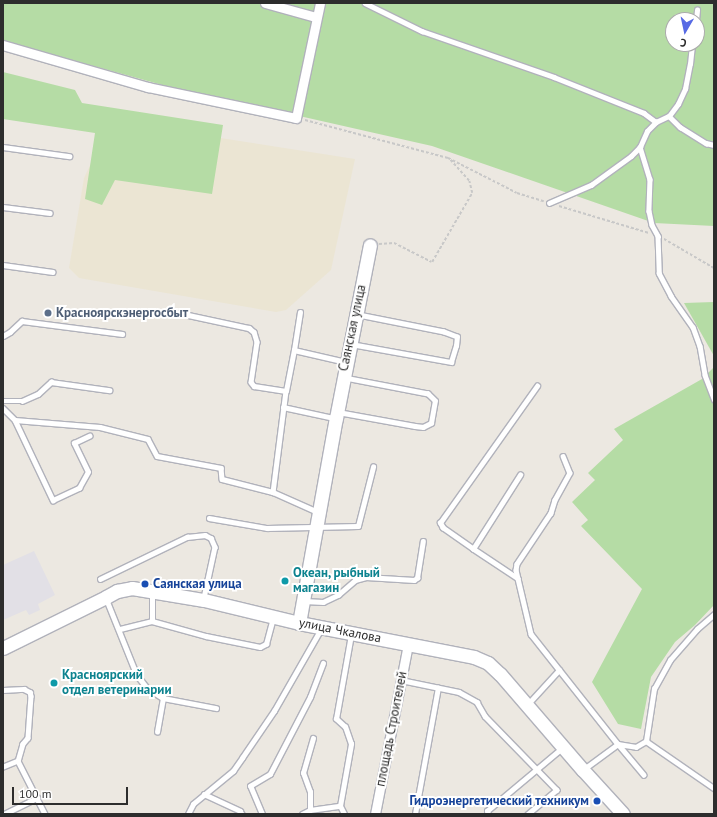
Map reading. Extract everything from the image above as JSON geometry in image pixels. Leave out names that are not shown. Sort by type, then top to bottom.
[{"type":"main road","name":"Саянская улица","points":[[299,623],[304,601],[315,526],[370,245]]},
{"type":"main road","name":"улица Чкалова","points":[[3,648],[106,596],[126,589],[152,591],[204,600],[273,618],[482,659],[493,667],[527,704],[583,770],[623,814]]},
{"type":"street","points":[[265,3],[316,17]]},
{"type":"street","points":[[3,45],[148,87],[296,118],[320,3]]},
{"type":"street","name":"площадь Строителей","points":[[375,814],[408,644]]},
{"type":"lane","points":[[365,3],[422,31],[554,77],[644,114],[656,122]]},
{"type":"lane","points":[[549,203],[591,185],[631,156],[640,147],[647,131],[656,122],[669,116],[678,104],[685,89],[691,52]]},
{"type":"lane","points":[[669,116],[680,127],[706,143],[714,145]]},
{"type":"lane","points":[[3,147],[69,156]]},
{"type":"lane","points":[[640,147],[650,179],[649,211],[652,225],[658,236],[658,273],[671,296],[693,327],[700,346],[705,375],[714,399]]},
{"type":"lane","points":[[3,207],[50,213]]},
{"type":"lane","points":[[3,265],[53,272]]},
{"type":"lane","points":[[273,492],[283,407],[300,312]]},
{"type":"lane","points":[[179,313],[249,328],[254,332],[257,342],[251,382],[254,386],[286,391]]},
{"type":"lane","points":[[350,344],[451,362],[456,346],[457,337],[444,332],[356,315]]},
{"type":"lane","points":[[3,336],[22,321],[122,334]]},
{"type":"lane","points":[[294,350],[346,362]]},
{"type":"lane","points":[[283,407],[415,426],[423,426],[431,423],[435,402],[428,394],[343,378]]},
{"type":"lane","points":[[3,401],[22,401],[38,394],[51,382],[109,390]]},
{"type":"lane","points":[[518,579],[443,528],[440,523],[537,386]]},
{"type":"lane","points":[[3,408],[15,420],[53,500],[79,488],[88,472],[74,443],[89,436]]},
{"type":"lane","points":[[15,420],[100,427],[148,439],[158,456],[221,468],[222,479],[273,492],[318,512]]},
{"type":"lane","points":[[563,456],[570,473],[555,500],[551,513],[517,564],[516,570],[531,634],[644,775]]},
{"type":"lane","points":[[209,518],[267,528],[358,526],[372,467]]},
{"type":"lane","points":[[473,549],[520,475]]},
{"type":"lane","points":[[100,579],[187,536],[205,535],[211,538],[215,547],[204,600]]},
{"type":"lane","points":[[304,601],[324,602],[338,595],[355,580],[366,577],[414,580],[417,578],[422,541]]},
{"type":"lane","points":[[152,591],[152,621]]},
{"type":"lane","points":[[106,596],[138,675],[147,688],[163,698],[216,708]]},
{"type":"lane","points":[[646,741],[654,688],[670,660],[697,629],[714,614]]},
{"type":"lane","points":[[120,629],[152,621],[206,636],[260,648],[266,644],[273,618]]},
{"type":"lane","points":[[188,814],[193,804],[233,771],[274,711],[322,628]]},
{"type":"lane","points":[[344,814],[340,806],[351,744],[345,727],[336,719],[352,634]]},
{"type":"lane","points":[[262,814],[250,786],[270,774],[310,697],[323,663]]},
{"type":"lane","points":[[527,704],[559,670]]},
{"type":"lane","points":[[402,680],[460,692],[477,702],[485,716],[557,790],[528,814]]},
{"type":"lane","points":[[3,690],[17,688],[30,692],[30,729],[28,738],[23,744],[18,761],[45,814]]},
{"type":"lane","points":[[415,814],[438,688]]},
{"type":"lane","points":[[157,732],[163,698]]},
{"type":"lane","points":[[310,810],[310,792],[303,773],[313,738]]},
{"type":"lane","points":[[583,770],[618,744],[636,747],[646,741]]},
{"type":"lane","points":[[646,741],[714,788]]},
{"type":"lane","points":[[488,814],[487,811],[563,747]]},
{"type":"lane","points":[[3,767],[18,761]]},
{"type":"lane","points":[[204,794],[240,811],[242,814]]},
{"type":"lane","points":[[4,814],[37,798]]},
{"type":"lane","points":[[302,814],[310,810],[340,806]]},
{"type":"path","points":[[296,118],[448,158],[517,193],[658,236],[714,268]]},
{"type":"path","points":[[370,245],[394,243],[432,262],[472,193],[470,182],[448,158]]},
{"type":"shaded area","points":[[111,121],[355,159],[331,270],[286,310],[276,312],[79,278],[69,268],[84,178]]},
{"type":"shaded area","points":[[34,551],[55,595],[38,604],[40,610],[29,615],[26,610],[3,620],[3,565]]},
{"type":"green space","points":[[3,3],[712,3],[714,4],[714,226],[654,223],[432,146],[166,86],[3,41]]},
{"type":"green space","points":[[3,72],[75,90],[82,103],[223,125],[212,194],[115,180],[102,205],[85,199],[95,133],[3,119]]},
{"type":"green space","points":[[714,302],[714,356],[684,303]]},
{"type":"green space","points":[[714,367],[714,605],[695,625],[675,642],[651,677],[641,729],[618,724],[592,682],[642,589],[581,526],[588,520],[572,502],[595,480],[588,473],[623,440],[614,429],[702,379]]},
{"type":"place","name":"Красноярскэнергосбыт","points":[[48,313]]},
{"type":"place","name":"Океан, рыбный магазин","points":[[285,581]]},
{"type":"place","name":"Саянская улица","points":[[145,584]]},
{"type":"place","name":"Красноярский отдел ветеринарии","points":[[54,683]]},
{"type":"place","name":"Гидроэнергетический техникум","points":[[597,801]]}]
